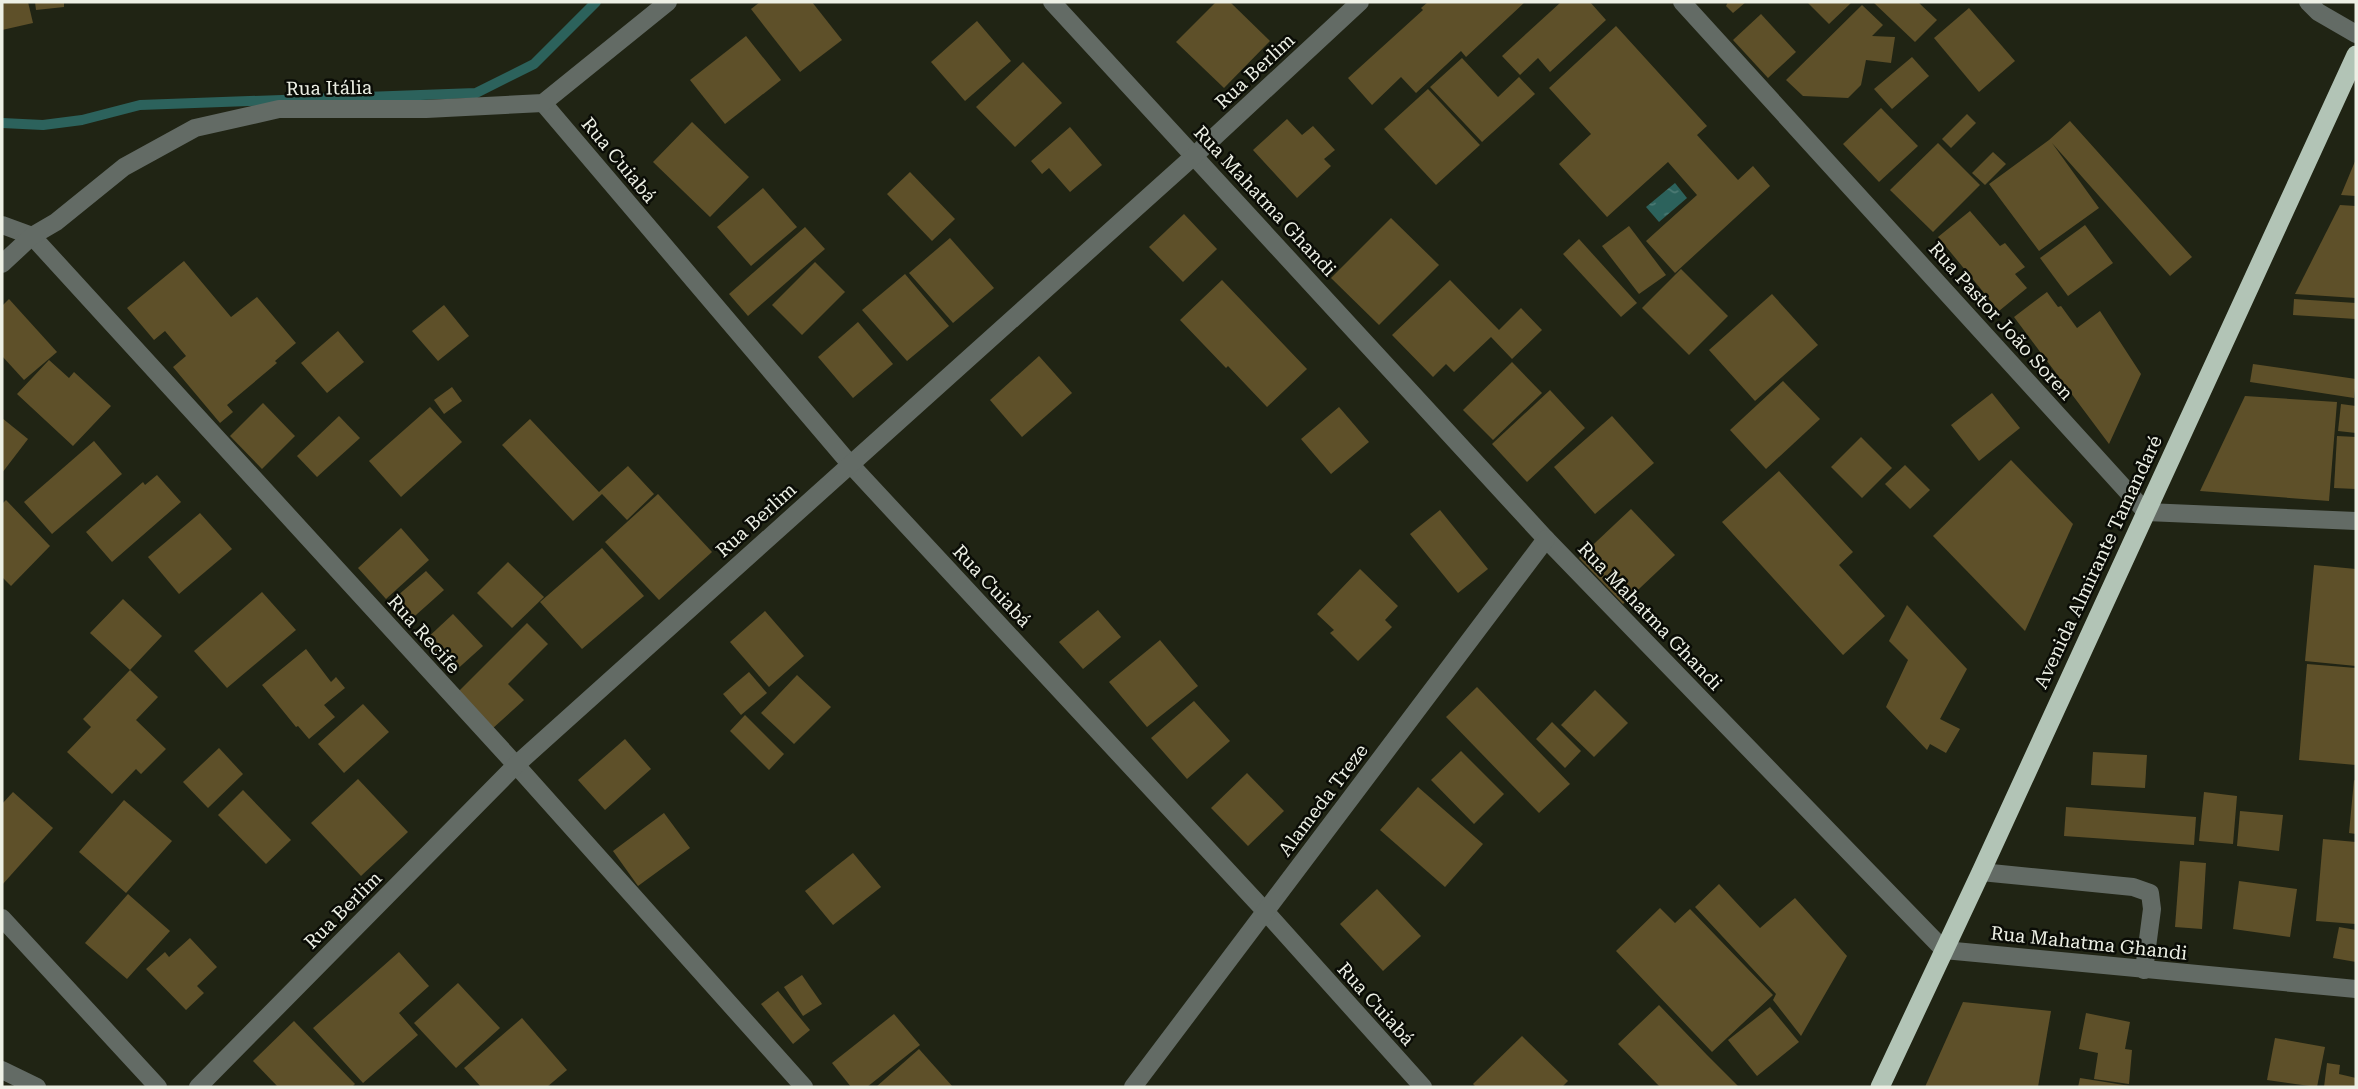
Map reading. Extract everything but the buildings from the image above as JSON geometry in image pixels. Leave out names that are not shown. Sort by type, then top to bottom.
[{"type":"highway","name":"Avenida Almirante Tamandaré","points":[[1880,1087],[2356,55]]},
{"type":"street","points":[[543,103],[668,2]]},
{"type":"street","name":"Rua Mahatma Ghandi","points":[[1052,2],[1546,539],[1944,950],[2356,989]]},
{"type":"street","name":"Rua Berlim","points":[[198,1087],[516,765],[1195,156],[1360,2]]},
{"type":"street","name":"Rua Pastor João Soren","points":[[1682,2],[2146,512]]},
{"type":"street","points":[[2308,2],[2318,12],[2356,34]]},
{"type":"street","name":"Rua Itália","points":[[2,264],[32,236],[56,222],[124,167],[195,128],[279,109],[426,109],[543,103]]},
{"type":"street","name":"Rua Cuiabá","points":[[543,103],[850,464],[1265,911],[1423,1087]]},
{"type":"street","name":"Rua Recife","points":[[2,225],[32,236],[516,765],[804,1087]]},
{"type":"street","points":[[2146,512],[2356,521]]},
{"type":"street","name":"Alameda Treze","points":[[1133,1087],[1546,539]]},
{"type":"street","points":[[1981,872],[2133,887],[2150,893],[2152,909],[2144,970]]},
{"type":"street","points":[[2,918],[158,1087]]},
{"type":"street","points":[[2,1070],[37,1087]]},
{"type":"water","points":[[1675,183],[1687,198],[1659,222],[1646,207]]},
{"type":"waterway","points":[[2,123],[43,125],[82,120],[140,105],[476,93],[534,64],[596,2]]}]
